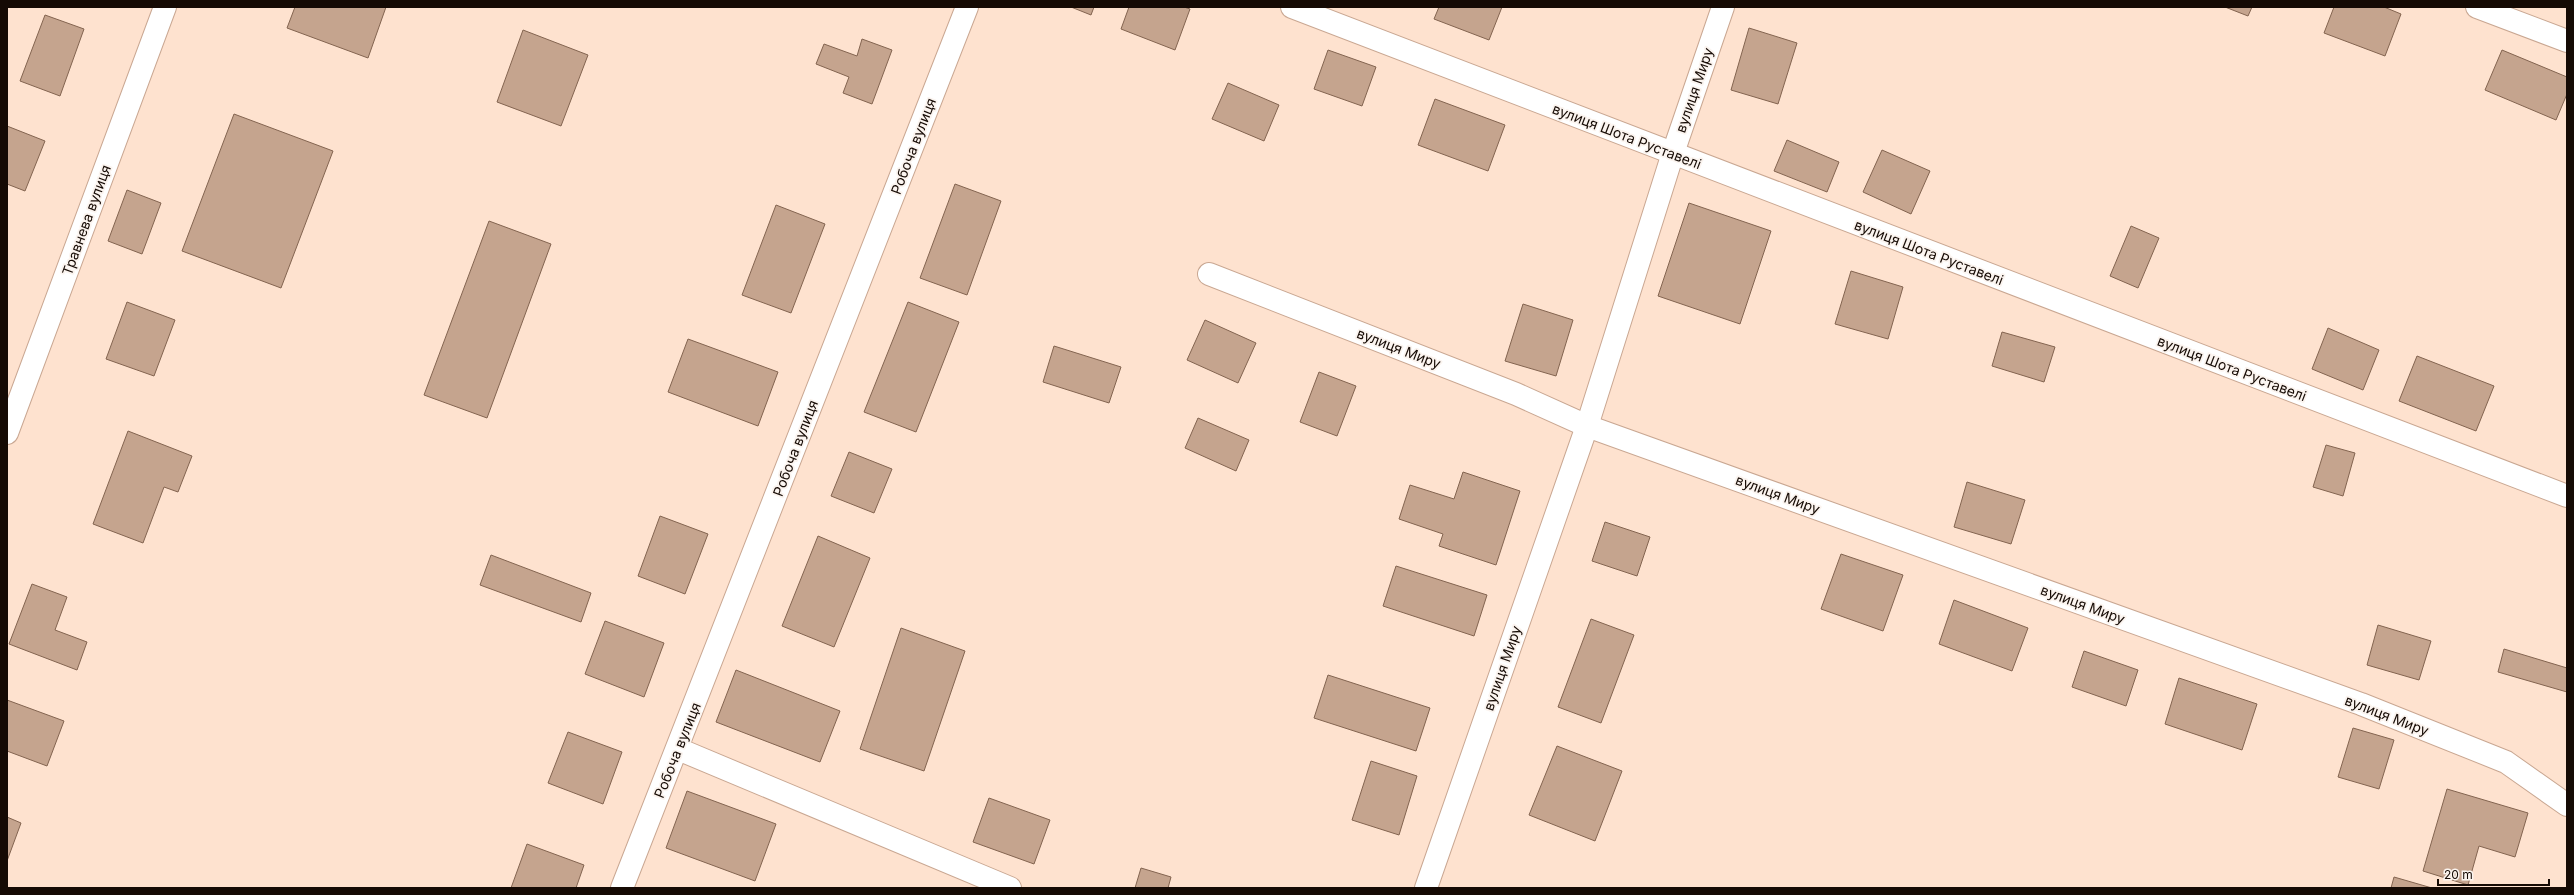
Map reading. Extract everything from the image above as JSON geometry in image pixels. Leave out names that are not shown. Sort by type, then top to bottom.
[{"type":"street","name":"Травнева вулиця","points":[[7,433],[165,7]]},
{"type":"street","name":"Робоча вулиця","points":[[622,888],[678,749],[967,7]]},
{"type":"street","name":"вулиця Шота Руставелі","points":[[1292,7],[2567,496]]},
{"type":"street","name":"вулиця Миру","points":[[1426,888],[1587,426],[1673,153],[1723,7]]},
{"type":"street","points":[[2477,7],[2567,41]]},
{"type":"street","name":"вулиця Миру","points":[[1209,274],[1516,394],[1587,426],[2361,704],[2506,762],[2567,805]]},
{"type":"street","points":[[678,749],[1010,888]]},
{"type":"building","points":[[295,7],[386,7],[368,58],[287,28]]},
{"type":"building","points":[[1071,7],[1094,7],[1091,15]]},
{"type":"building","points":[[1129,7],[1184,7],[1190,9],[1175,50],[1121,29]]},
{"type":"building","points":[[1439,7],[1502,7],[1489,40],[1434,19]]},
{"type":"building","points":[[2225,7],[2252,7],[2248,16]]},
{"type":"building","points":[[2334,7],[2384,7],[2401,14],[2385,56],[2324,33]]},
{"type":"building","points":[[45,15],[84,29],[60,96],[20,81]]},
{"type":"building","points":[[1749,28],[1797,43],[1778,104],[1731,90]]},
{"type":"building","points":[[523,30],[588,55],[561,126],[497,102]]},
{"type":"building","points":[[862,39],[892,50],[872,104],[843,93],[849,77],[816,64],[824,44],[857,56]]},
{"type":"building","points":[[1328,50],[1376,67],[1362,106],[1314,89]]},
{"type":"building","points":[[2502,50],[2567,77],[2567,94],[2556,120],[2485,90]]},
{"type":"building","points":[[1228,83],[1279,105],[1264,141],[1212,119]]},
{"type":"building","points":[[1435,99],[1505,125],[1488,171],[1418,145]]},
{"type":"building","points":[[234,114],[333,151],[281,288],[182,251]]},
{"type":"building","points":[[7,126],[45,141],[25,191],[7,184]]},
{"type":"building","points":[[1787,140],[1839,162],[1827,192],[1774,171]]},
{"type":"building","points":[[1882,150],[1930,171],[1911,214],[1863,192]]},
{"type":"building","points":[[955,184],[1001,201],[967,295],[920,278]]},
{"type":"building","points":[[127,190],[161,203],[142,254],[108,241]]},
{"type":"building","points":[[1689,203],[1771,231],[1740,324],[1658,296]]},
{"type":"building","points":[[776,205],[825,224],[791,313],[742,295]]},
{"type":"building","points":[[489,221],[551,244],[487,418],[424,395]]},
{"type":"building","points":[[2131,226],[2159,238],[2138,288],[2110,276]]},
{"type":"building","points":[[1851,271],[1903,287],[1888,339],[1835,324]]},
{"type":"building","points":[[127,302],[175,320],[154,376],[106,359]]},
{"type":"building","points":[[908,302],[959,322],[916,432],[864,412]]},
{"type":"building","points":[[1523,304],[1573,320],[1556,376],[1505,361]]},
{"type":"building","points":[[1205,320],[1256,343],[1238,383],[1187,360]]},
{"type":"building","points":[[2328,328],[2379,350],[2363,390],[2312,369]]},
{"type":"building","points":[[2002,332],[2055,347],[2044,382],[1992,366]]},
{"type":"building","points":[[688,339],[778,372],[758,426],[668,392]]},
{"type":"building","points":[[1054,346],[1121,367],[1109,403],[1043,382]]},
{"type":"building","points":[[2417,356],[2494,386],[2476,431],[2399,401]]},
{"type":"building","points":[[1319,372],[1356,386],[1337,436],[1300,422]]},
{"type":"building","points":[[1198,418],[1249,440],[1236,471],[1185,448]]},
{"type":"building","points":[[128,431],[192,456],[178,492],[164,487],[143,543],[93,524]]},
{"type":"building","points":[[2326,445],[2355,453],[2343,496],[2313,487]]},
{"type":"building","points":[[849,452],[892,469],[874,513],[831,496]]},
{"type":"building","points":[[1463,472],[1520,491],[1496,565],[1439,546],[1443,534],[1399,519],[1410,485],[1454,499]]},
{"type":"building","points":[[1967,482],[2025,500],[2011,544],[1954,527]]},
{"type":"building","points":[[660,516],[708,534],[685,594],[638,576]]},
{"type":"building","points":[[1605,522],[1650,537],[1637,576],[1592,561]]},
{"type":"building","points":[[818,536],[870,558],[834,647],[782,626]]},
{"type":"building","points":[[1841,554],[1903,575],[1883,631],[1821,609]]},
{"type":"building","points":[[491,555],[591,593],[581,622],[480,585]]},
{"type":"building","points":[[1396,566],[1487,595],[1474,636],[1383,606]]},
{"type":"building","points":[[32,584],[67,597],[55,630],[87,642],[77,670],[9,644]]},
{"type":"building","points":[[1954,600],[2028,628],[2012,671],[1939,644]]},
{"type":"building","points":[[1591,619],[1634,635],[1601,723],[1558,707]]},
{"type":"building","points":[[605,621],[664,643],[644,697],[585,674]]},
{"type":"building","points":[[2378,625],[2431,641],[2419,680],[2367,665]]},
{"type":"building","points":[[901,628],[965,651],[924,771],[860,749]]},
{"type":"building","points":[[2504,649],[2567,668],[2567,692],[2498,672]]},
{"type":"building","points":[[2084,651],[2138,670],[2126,706],[2072,687]]},
{"type":"building","points":[[736,670],[840,711],[820,762],[716,722]]},
{"type":"building","points":[[1328,675],[1430,708],[1416,751],[1314,718]]},
{"type":"building","points":[[2179,678],[2257,704],[2242,750],[2165,724]]},
{"type":"building","points":[[7,700],[64,721],[47,766],[7,751]]},
{"type":"building","points":[[2353,728],[2394,740],[2379,789],[2338,777]]},
{"type":"building","points":[[568,732],[622,752],[603,804],[548,783]]},
{"type":"building","points":[[1557,746],[1622,771],[1595,841],[1529,815]]},
{"type":"building","points":[[1371,761],[1417,776],[1399,835],[1352,820]]},
{"type":"building","points":[[2447,789],[2528,813],[2515,857],[2479,846],[2468,885],[2423,871]]},
{"type":"building","points":[[687,791],[776,824],[755,881],[666,848]]},
{"type":"building","points":[[989,798],[1050,820],[1034,864],[973,842]]},
{"type":"building","points":[[7,817],[21,823],[7,861]]},
{"type":"building","points":[[527,844],[584,865],[576,888],[511,888]]},
{"type":"building","points":[[1141,868],[1171,877],[1168,888],[1135,888]]},
{"type":"building","points":[[2394,877],[2432,888],[2391,888]]}]
